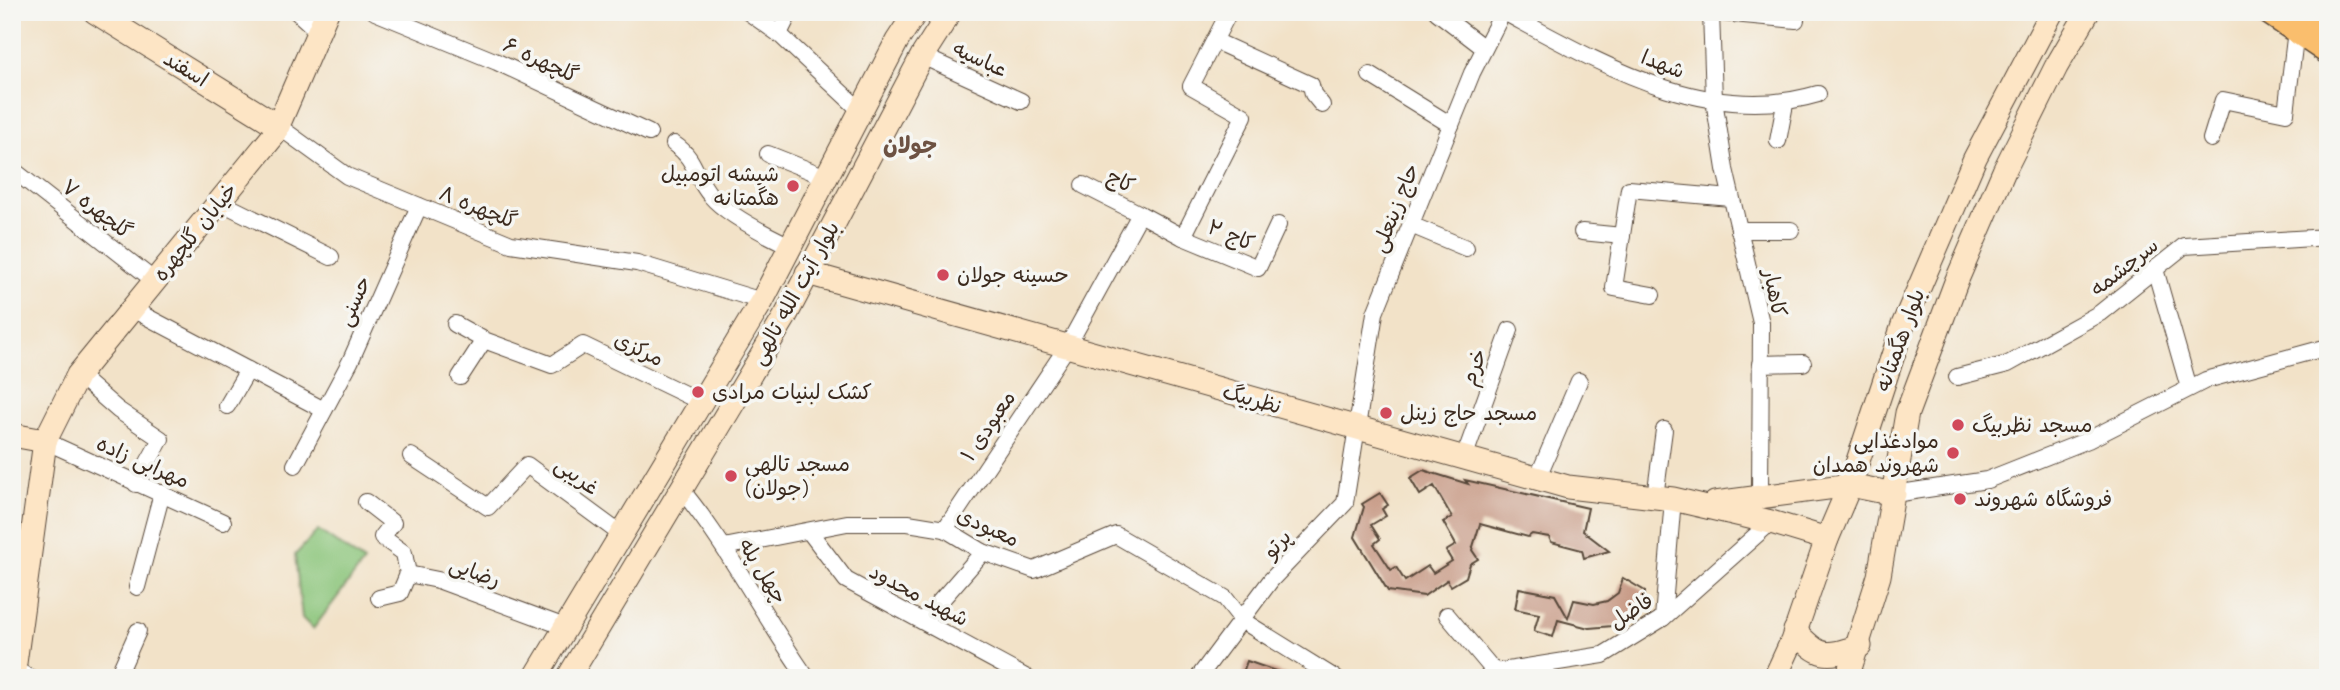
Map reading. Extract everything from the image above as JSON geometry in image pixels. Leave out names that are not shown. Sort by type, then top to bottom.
[{"type":"main road","name":"اسفند","points":[[95,12],[278,126]]},
{"type":"main road","name":"بلوار آیت الله تالهی","points":[[535,678],[762,301],[897,41],[916,12]]},
{"type":"main road","name":"بلوار آیت الله تالهی","points":[[568,678],[786,315],[922,56],[950,12]]},
{"type":"main road","name":"بلوار هگمتانه","points":[[1775,678],[1796,631],[1827,539],[1850,485],[1902,326],[1975,158],[2052,12]]},
{"type":"main road","name":"بلوار هگمتانه","points":[[1847,678],[1860,646],[1880,576],[1907,413],[1956,282],[2004,171],[2088,12]]},
{"type":"main road","points":[[2270,12],[2304,21],[2328,23]]},
{"type":"main road","points":[[2304,21],[2328,51]]},
{"type":"main road","name":"خیابان گلچهره","points":[[13,678],[45,441],[78,375],[156,282],[278,126],[323,22]]},
{"type":"main road","points":[[897,41],[922,56]]},
{"type":"main road","points":[[1975,158],[2004,171]]},
{"type":"main road","name":"نظربیگ","points":[[807,273],[1537,479],[1568,487],[1702,505],[1827,539]]},
{"type":"main road","points":[[12,435],[45,441]]},
{"type":"main road","points":[[659,474],[680,488]]},
{"type":"main road","name":"نظربیگ","points":[[1702,505],[1850,485],[1894,494]]},
{"type":"main road","points":[[1796,631],[1814,652],[1827,656],[1860,646]]},
{"type":"street","points":[[297,12],[323,22]]},
{"type":"street","name":"گلچهره ۶","points":[[375,12],[497,62],[649,133]]},
{"type":"street","points":[[748,12],[779,34],[861,111]]},
{"type":"street","points":[[779,34],[790,12]]},
{"type":"street","points":[[1183,237],[1244,116],[1191,86],[1229,12]]},
{"type":"street","points":[[1437,12],[1484,48]]},
{"type":"street","name":"حاج زینعلی","points":[[1357,429],[1375,313],[1484,48],[1504,12]]},
{"type":"street","name":"شهدا","points":[[1504,12],[1623,71],[1682,94],[1714,100],[1785,104],[1818,94]]},
{"type":"street","points":[[1712,12],[1796,20]]},
{"type":"street","name":"کاهبار","points":[[1712,12],[1714,100],[1731,198],[1761,324],[1760,496]]},
{"type":"street","points":[[2211,139],[2222,100],[2286,113],[2304,21]]},
{"type":"street","points":[[1215,41],[1311,86],[1313,94],[1322,105]]},
{"type":"street","name":"عباسیه","points":[[922,56],[1021,101]]},
{"type":"street","points":[[1370,75],[1451,125]]},
{"type":"street","points":[[1778,141],[1785,104]]},
{"type":"street","name":"گلچهره ۸","points":[[278,126],[347,176],[512,244],[637,263],[762,301]]},
{"type":"street","points":[[674,144],[690,155],[701,183],[713,200],[768,236],[790,246]]},
{"type":"street","points":[[768,154],[826,177]]},
{"type":"street","name":"گلچهره ۷","points":[[12,169],[156,282]]},
{"type":"street","name":"کاج","points":[[1083,185],[1183,237]]},
{"type":"street","points":[[1652,295],[1614,289],[1629,188],[1731,198]]},
{"type":"street","points":[[220,202],[331,257]]},
{"type":"street","name":"حسنی","points":[[295,465],[350,362],[419,206]]},
{"type":"street","name":"معبودی ۱","points":[[945,529],[1067,347],[1140,214]]},
{"type":"street","name":"کاج ۲","points":[[1183,237],[1258,268],[1278,225]]},
{"type":"street","points":[[1411,225],[1466,248]]},
{"type":"street","points":[[1739,230],[1791,230]]},
{"type":"street","points":[[1582,232],[1622,236]]},
{"type":"street","name":"سرچشمه","points":[[1957,377],[2008,364],[2100,313],[2184,246],[2328,237]]},
{"type":"street","points":[[2155,269],[2189,388]]},
{"type":"street","points":[[132,309],[324,410]]},
{"type":"street","points":[[455,324],[484,340],[460,377]]},
{"type":"street","name":"خرم","points":[[1464,458],[1510,330]]},
{"type":"street","name":"مرکزی","points":[[484,340],[552,365],[583,345],[701,402]]},
{"type":"street","points":[[1894,494],[1987,480],[2088,440],[2206,380],[2328,346]]},
{"type":"street","points":[[1760,364],[1803,363]]},
{"type":"street","points":[[227,407],[248,370]]},
{"type":"street","points":[[78,375],[118,410],[161,439],[136,484]]},
{"type":"street","points":[[1537,479],[1579,381]]},
{"type":"street","name":"پرتو","points":[[1198,678],[1271,580],[1345,503],[1357,429]]},
{"type":"street","points":[[1663,618],[1664,430]]},
{"type":"street","name":"مهرابی زاده","points":[[45,441],[223,522]]},
{"type":"street","name":"غریبی","points":[[411,456],[488,507],[527,465],[622,535]]},
{"type":"street","name":"چهل پله","points":[[680,488],[724,547],[807,678]]},
{"type":"street","points":[[137,587],[162,493]]},
{"type":"street","points":[[366,502],[393,523],[382,537],[404,553],[408,574],[400,593],[379,598]]},
{"type":"street","name":"فاضل","points":[[1490,675],[1603,655],[1663,618],[1771,522]]},
{"type":"street","name":"معبودی","points":[[724,547],[847,523],[908,523],[945,529],[983,552],[1034,570],[1116,535],[1225,598],[1243,621]]},
{"type":"street","name":"شهید محدود","points":[[808,531],[846,580],[923,621],[1005,672],[1027,678]]},
{"type":"street","points":[[923,621],[983,552]]},
{"type":"street","name":"رضایی","points":[[408,574],[438,580],[565,627]]},
{"type":"street","points":[[1447,615],[1490,675]]},
{"type":"street","points":[[1243,621],[1335,678]]},
{"type":"street","points":[[117,678],[138,631]]},
{"type":"street","points":[[13,669],[31,678]]},
{"type":"green space","points":[[318,530],[364,562],[313,629],[302,618],[295,555]]},
{"type":"building","points":[[1423,470],[1468,484],[1465,480],[1588,508],[1583,531],[1609,551],[1584,558],[1582,550],[1551,542],[1549,537],[1532,534],[1528,537],[1480,524],[1472,550],[1478,559],[1470,564],[1466,577],[1451,586],[1447,580],[1424,596],[1388,591],[1355,537],[1364,507],[1362,504],[1380,493],[1388,505],[1382,509],[1386,516],[1371,525],[1380,539],[1374,544],[1391,570],[1396,567],[1405,581],[1428,566],[1433,573],[1452,561],[1446,551],[1456,545],[1443,522],[1452,517],[1434,486],[1420,495],[1410,478]]},
{"type":"building","points":[[1623,578],[1645,591],[1644,604],[1623,622],[1613,626],[1589,628],[1558,620],[1553,637],[1534,631],[1539,614],[1515,609],[1519,588],[1555,595],[1568,618],[1574,600],[1594,604],[1607,601],[1618,593]]},
{"type":"building","points":[[1247,661],[1290,676],[1290,678],[1241,678]]},
{"type":"place","name":"شیشه اتومبیل هگمتانه","points":[[793,186]]},
{"type":"place","name":"حسینه جولان","points":[[943,275]]},
{"type":"place","name":"کشک لبنیات مرادی","points":[[698,392]]},
{"type":"place","name":"مسجد حاج زینل","points":[[1386,413]]},
{"type":"place","name":"مسجد نظربیگ","points":[[1958,425]]},
{"type":"place","name":"موادغذایی شهروند همدان","points":[[1953,453]]},
{"type":"place","name":"مسجد تالهی (جولان)","points":[[731,476]]},
{"type":"place","name":"فروشگاه شهروند","points":[[1960,499]]},
{"type":"district","name":"جولان","points":[[910,145]]}]
